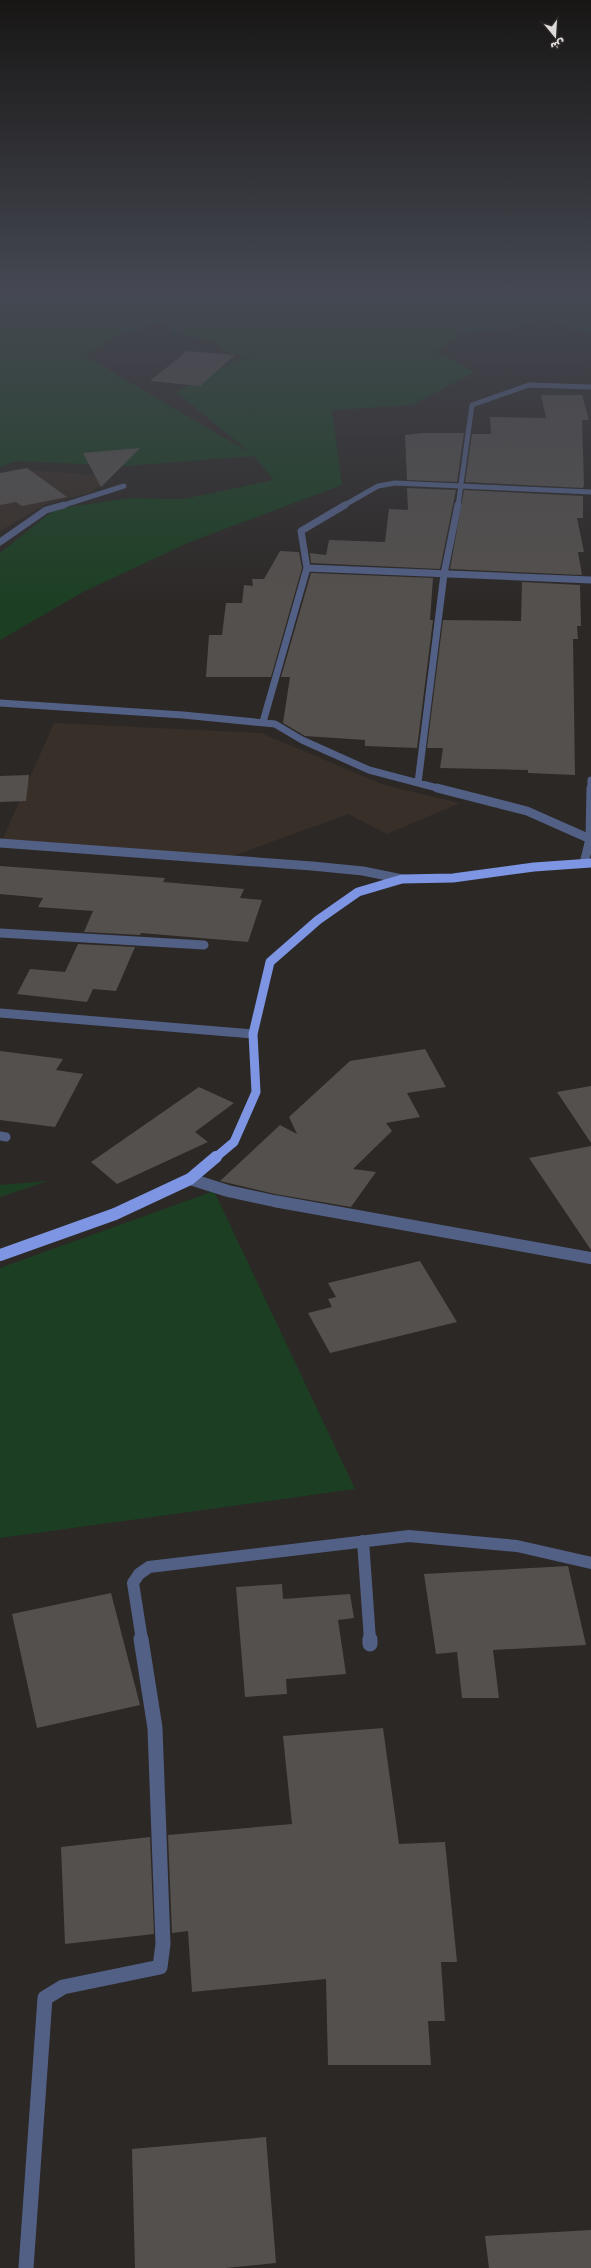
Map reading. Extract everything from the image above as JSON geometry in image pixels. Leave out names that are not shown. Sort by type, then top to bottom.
[{"type":"main road","points":[[0,1255],[115,1214],[190,1179],[234,1142],[256,1092],[254,1034],[270,962],[318,920],[358,892],[402,879],[453,878],[534,867],[588,863]]},
{"type":"street","points":[[418,783],[444,574],[462,484],[472,405],[504,394]]},
{"type":"street","points":[[263,722],[307,568],[301,531],[378,486],[395,483],[462,484],[591,492]]},
{"type":"street","points":[[0,542],[46,510],[124,486]]},
{"type":"street","points":[[307,568],[591,580]]},
{"type":"street","points":[[0,703],[275,724],[302,740],[369,770],[526,812],[590,839]]},
{"type":"street","points":[[588,863],[591,780]]},
{"type":"street","points":[[0,843],[312,866],[363,871],[402,879]]},
{"type":"street","points":[[0,933],[204,945]]},
{"type":"street","points":[[0,1013],[254,1034]]},
{"type":"street","points":[[190,1179],[228,1191],[274,1201],[591,1258]]},
{"type":"street","points":[[26,2268],[45,1998],[63,1987],[160,1967],[163,1944],[155,1728],[132,1583],[139,1574],[149,1567],[409,1536],[517,1546],[591,1563]]},
{"type":"street","points":[[363,1541],[370,1644]]},
{"type":"shaded area","points":[[14,469],[113,476],[92,492],[46,504],[0,531],[0,474]]},
{"type":"shaded area","points":[[54,723],[261,733],[384,785],[460,803],[387,834],[348,814],[227,858],[0,845]]},
{"type":"green space","points":[[0,394],[149,394],[252,454],[178,394],[433,394],[412,405],[332,410],[342,485],[190,542],[85,591],[0,640],[0,553],[55,509],[128,498],[183,499],[274,480],[254,456],[126,466],[17,461],[0,467]]},
{"type":"green space","points":[[48,1181],[0,1197],[0,1185]]},
{"type":"green space","points":[[214,1191],[355,1489],[0,1538],[0,1268]]},
{"type":"building","points":[[541,395],[582,395],[589,420],[582,420],[583,488],[465,482],[472,434],[491,434],[490,417],[546,418]]},
{"type":"building","points":[[422,433],[464,433],[457,482],[407,480],[405,435]]},
{"type":"building","points":[[140,448],[101,487],[83,453]]},
{"type":"building","points":[[27,468],[67,497],[22,506],[16,502],[0,505],[0,473]]},
{"type":"building","points":[[407,488],[456,490],[440,569],[311,563],[310,553],[326,555],[329,540],[385,542],[389,509],[408,510]]},
{"type":"building","points":[[464,490],[583,496],[583,518],[577,518],[584,552],[578,552],[582,575],[450,569]]},
{"type":"building","points":[[280,551],[299,552],[302,568],[271,677],[206,677],[209,635],[222,635],[226,603],[242,603],[244,585],[253,586],[252,579],[264,579]]},
{"type":"building","points":[[311,573],[433,578],[430,620],[433,620],[417,748],[365,746],[365,740],[305,736],[283,723],[290,677],[281,677]]},
{"type":"building","points":[[522,582],[580,585],[581,626],[577,626],[578,639],[573,639],[575,775],[528,773],[528,770],[440,768],[443,748],[427,748],[443,620],[521,621]]},
{"type":"building","points":[[29,775],[26,801],[0,802],[0,776]]},
{"type":"building","points":[[0,866],[165,878],[163,882],[244,889],[240,898],[262,900],[248,942],[141,933],[140,935],[84,932],[93,911],[38,907],[43,898],[0,894]]},
{"type":"building","points":[[78,944],[135,947],[116,991],[93,989],[87,1002],[17,994],[30,969],[65,972]]},
{"type":"building","points":[[425,1049],[446,1087],[407,1093],[420,1117],[386,1123],[392,1131],[353,1169],[376,1172],[351,1207],[275,1194],[220,1181],[280,1125],[297,1134],[289,1117],[350,1061]]},
{"type":"building","points":[[0,1051],[63,1059],[56,1070],[83,1074],[55,1127],[0,1120]]},
{"type":"building","points":[[591,1086],[591,1143],[557,1092]]},
{"type":"building","points":[[199,1087],[234,1103],[195,1132],[208,1142],[117,1184],[91,1162]]},
{"type":"building","points":[[591,1146],[591,1250],[529,1158]]},
{"type":"building","points":[[420,1261],[457,1322],[330,1353],[308,1313],[332,1307],[328,1299],[336,1297],[328,1283]]},
{"type":"building","points":[[568,1566],[586,1645],[493,1650],[499,1698],[462,1698],[457,1652],[436,1654],[424,1574]]},
{"type":"building","points":[[282,1584],[283,1599],[350,1594],[354,1618],[338,1620],[346,1674],[286,1679],[287,1694],[245,1697],[236,1587]]},
{"type":"building","points":[[111,1593],[140,1705],[37,1728],[12,1614]]},
{"type":"building","points":[[383,1728],[399,1844],[445,1842],[457,1962],[441,1962],[445,2021],[428,2021],[431,2065],[328,2065],[326,1979],[192,1992],[188,1931],[172,1933],[168,1835],[292,1824],[283,1736]]},
{"type":"building","points":[[150,1837],[154,1934],[65,1944],[61,1847]]},
{"type":"building","points":[[266,2137],[276,2263],[225,2268],[135,2268],[132,2149]]},
{"type":"building","points":[[591,2230],[591,2268],[489,2268],[485,2236]]}]
